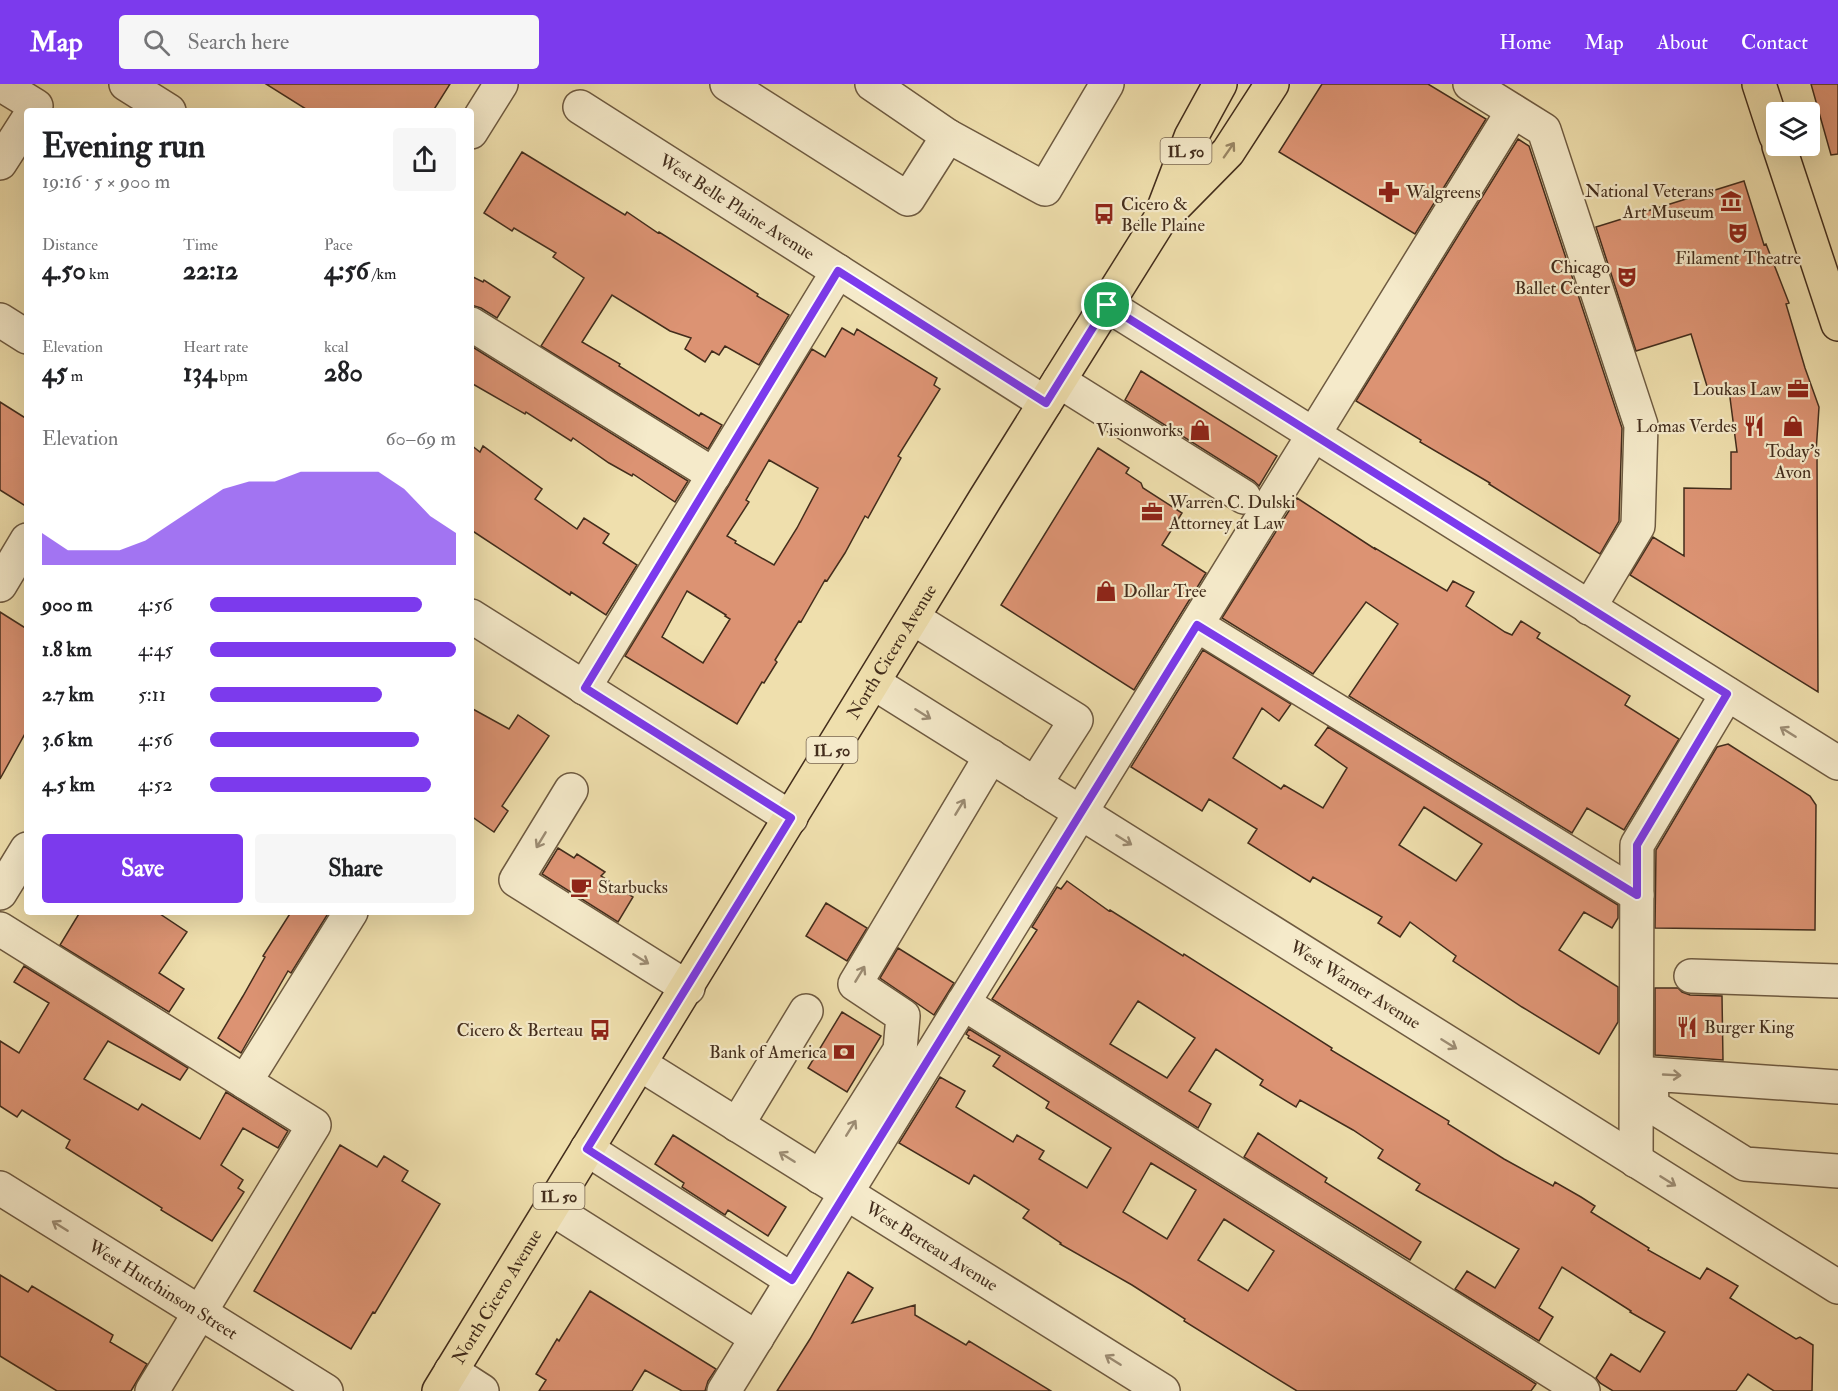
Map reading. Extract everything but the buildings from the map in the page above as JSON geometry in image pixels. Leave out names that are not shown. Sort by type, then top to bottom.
[{"type":"main road","name":"North Cicero Avenue","points":[[445,1381],[1159,221],[1191,137],[1220,84]]},
{"type":"main road","name":"North Cicero Avenue","points":[[1159,221],[1228,152],[1272,84]]},
{"type":"main road","points":[[1759,84],[1766,105]]},
{"type":"main road","points":[[1782,156],[1838,324]]},
{"type":"street","points":[[0,84],[36,106],[35,108]]},
{"type":"street","points":[[126,84],[164,108]]},
{"type":"street","points":[[474,127],[501,84]]},
{"type":"street","points":[[727,84],[908,199],[948,136]]},
{"type":"street","points":[[872,84],[948,136],[1045,189],[1107,84]]},
{"type":"street","points":[[1470,84],[1544,130],[1641,425],[1638,526],[1589,608]]},
{"type":"street","name":"West Belle Plaine Avenue","points":[[580,107],[838,271],[1244,497]]},
{"type":"street","points":[[833,1185],[963,1003],[1513,111]]},
{"type":"street","points":[[0,163],[24,126]]},
{"type":"street","points":[[585,688],[838,271]]},
{"type":"street","points":[[1107,305],[1838,763]]},
{"type":"street","points":[[0,320],[24,335]]},
{"type":"street","points":[[474,326],[714,475]]},
{"type":"street","points":[[0,585],[24,545]]},
{"type":"street","points":[[474,618],[791,818]]},
{"type":"street","points":[[913,618],[1076,720],[1035,784]]},
{"type":"street","points":[[1197,625],[1637,895]]},
{"type":"street","name":"West Warner Avenue","points":[[874,682],[1838,1287]]},
{"type":"street","points":[[1636,1161],[1637,845],[1727,694]]},
{"type":"street","points":[[728,1390],[792,1280],[833,1185],[900,1050],[903,1016],[855,984],[991,756]]},
{"type":"street","points":[[571,790],[516,880],[688,988]]},
{"type":"street","points":[[0,893],[24,854]]},
{"type":"street","points":[[245,1083],[349,915]]},
{"type":"street","points":[[0,929],[314,1125],[152,1391]]},
{"type":"street","points":[[1691,976],[1838,981]]},
{"type":"street","points":[[963,1003],[1582,1391]]},
{"type":"street","points":[[737,1125],[806,1011]]},
{"type":"street","name":"West Berteau Avenue","points":[[640,1064],[1163,1391]]},
{"type":"street","points":[[1838,1087],[1738,1078],[1651,1074],[1652,1106],[1744,1164],[1838,1171]]},
{"type":"street","points":[[587,1149],[792,1280]]},
{"type":"street","name":"West Hutchinson Street","points":[[0,1188],[326,1391]]},
{"type":"street","points":[[551,1208],[757,1338]]},
{"type":"street","points":[[445,1381],[482,1391]]},
{"type":"place","name":"Walgreens","points":[[1389,192]]},
{"type":"place","name":"National Veterans Art Museum","points":[[1731,201]]},
{"type":"place","name":"Cicero & Belle Plaine","points":[[1104,214]]},
{"type":"place","name":"Filament Theatre","points":[[1738,233]]},
{"type":"place","name":"Chicago Ballet Center","points":[[1627,277]]},
{"type":"place","name":"Loukas Law","points":[[1798,389]]},
{"type":"place","name":"Lomas Verdes","points":[[1754,426]]},
{"type":"place","name":"Today's Avon","points":[[1793,426]]},
{"type":"place","name":"Visionworks","points":[[1200,430]]},
{"type":"place","name":"Warren C. Dulski Attorney at Law","points":[[1152,512]]},
{"type":"place","name":"Dollar Tree","points":[[1106,591]]},
{"type":"place","name":"Starbucks","points":[[581,887]]},
{"type":"place","name":"Burger King","points":[[1687,1027]]},
{"type":"place","name":"Cicero & Berteau","points":[[600,1030]]},
{"type":"place","name":"Bank of America","points":[[844,1052]]},
{"type":"route","points":[[838,271],[1046,403],[1107,305],[1727,694],[1637,845],[1637,895],[1197,625],[792,1280],[587,1149],[791,818],[585,688],[838,271]]}]
